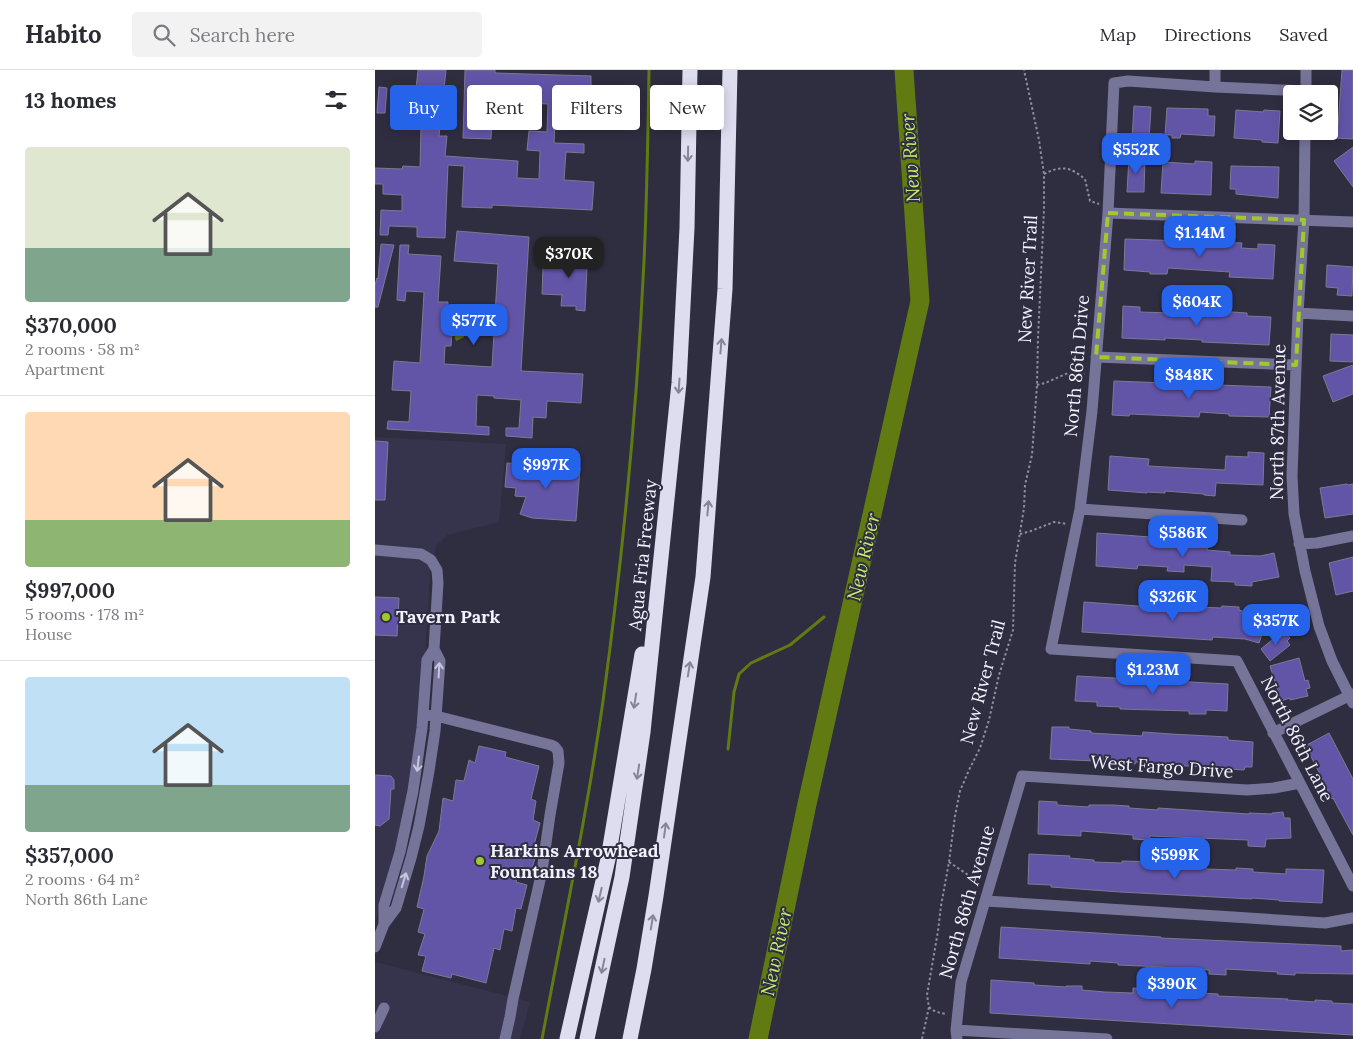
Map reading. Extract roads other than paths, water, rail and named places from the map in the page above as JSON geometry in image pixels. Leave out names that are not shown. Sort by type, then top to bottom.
[{"type":"highway","name":"Agua Fria Freeway","points":[[587,1039],[622,877],[643,732],[668,497],[679,383],[687,238],[690,70]]},
{"type":"highway","points":[[630,1039],[656,896],[703,577],[725,289],[730,70]]},
{"type":"highway","points":[[567,1039],[608,859],[668,497]]},
{"type":"street","points":[[1215,70],[1215,87],[1283,91]]},
{"type":"street","points":[[1306,70],[1306,85]]},
{"type":"street","name":"North 86th Drive","points":[[1215,87],[1129,81],[1114,83],[1108,208],[1092,411],[1080,509],[1051,649],[1237,661]]},
{"type":"street","name":"North 87th Avenue","points":[[1305,140],[1292,476],[1294,514],[1310,595],[1319,626],[1332,661],[1352,697]]},
{"type":"street","points":[[1108,208],[1353,222]]},
{"type":"street","points":[[1298,314],[1353,316]]},
{"type":"street","points":[[1096,357],[1296,365]]},
{"type":"street","points":[[1080,509],[1242,520]]},
{"type":"street","points":[[1299,544],[1317,543],[1353,536]]},
{"type":"street","points":[[375,550],[421,554],[431,560],[437,570],[438,583],[434,649],[427,660],[423,715],[413,791],[400,852],[384,905],[384,924]]},
{"type":"street","points":[[375,947],[384,924],[396,908],[415,841],[429,771],[440,661],[434,649]]},
{"type":"street","name":"North 86th Lane","points":[[1237,661],[1353,886]]},
{"type":"street","points":[[1273,733],[1352,697]]},
{"type":"street","points":[[423,715],[436,716],[551,745],[558,751],[559,757],[542,871],[505,1039]]},
{"type":"street","name":"West Fargo Drive","points":[[1022,776],[1247,790],[1275,788],[1300,783]]},
{"type":"street","name":"North 86th Avenue","points":[[956,1034],[961,982],[1022,776]]},
{"type":"street","points":[[986,901],[1325,923],[1353,918]]},
{"type":"street","points":[[375,1027],[383,1008]]},
{"type":"street","points":[[956,1034],[1107,1039]]},
{"type":"waterway","points":[[542,1039],[590,786],[617,591],[633,426],[641,316],[646,214],[649,70]]},
{"type":"waterway","name":"New River","points":[[758,1039],[807,804],[920,301],[904,70]]},
{"type":"waterway","points":[[728,749],[734,692],[739,674],[751,663],[790,645],[824,617]]},
{"type":"place","name":"Tavern Park","points":[[386,617]]},
{"type":"place","name":"Harkins Arrowhead Fountains 18","points":[[480,861]]}]
